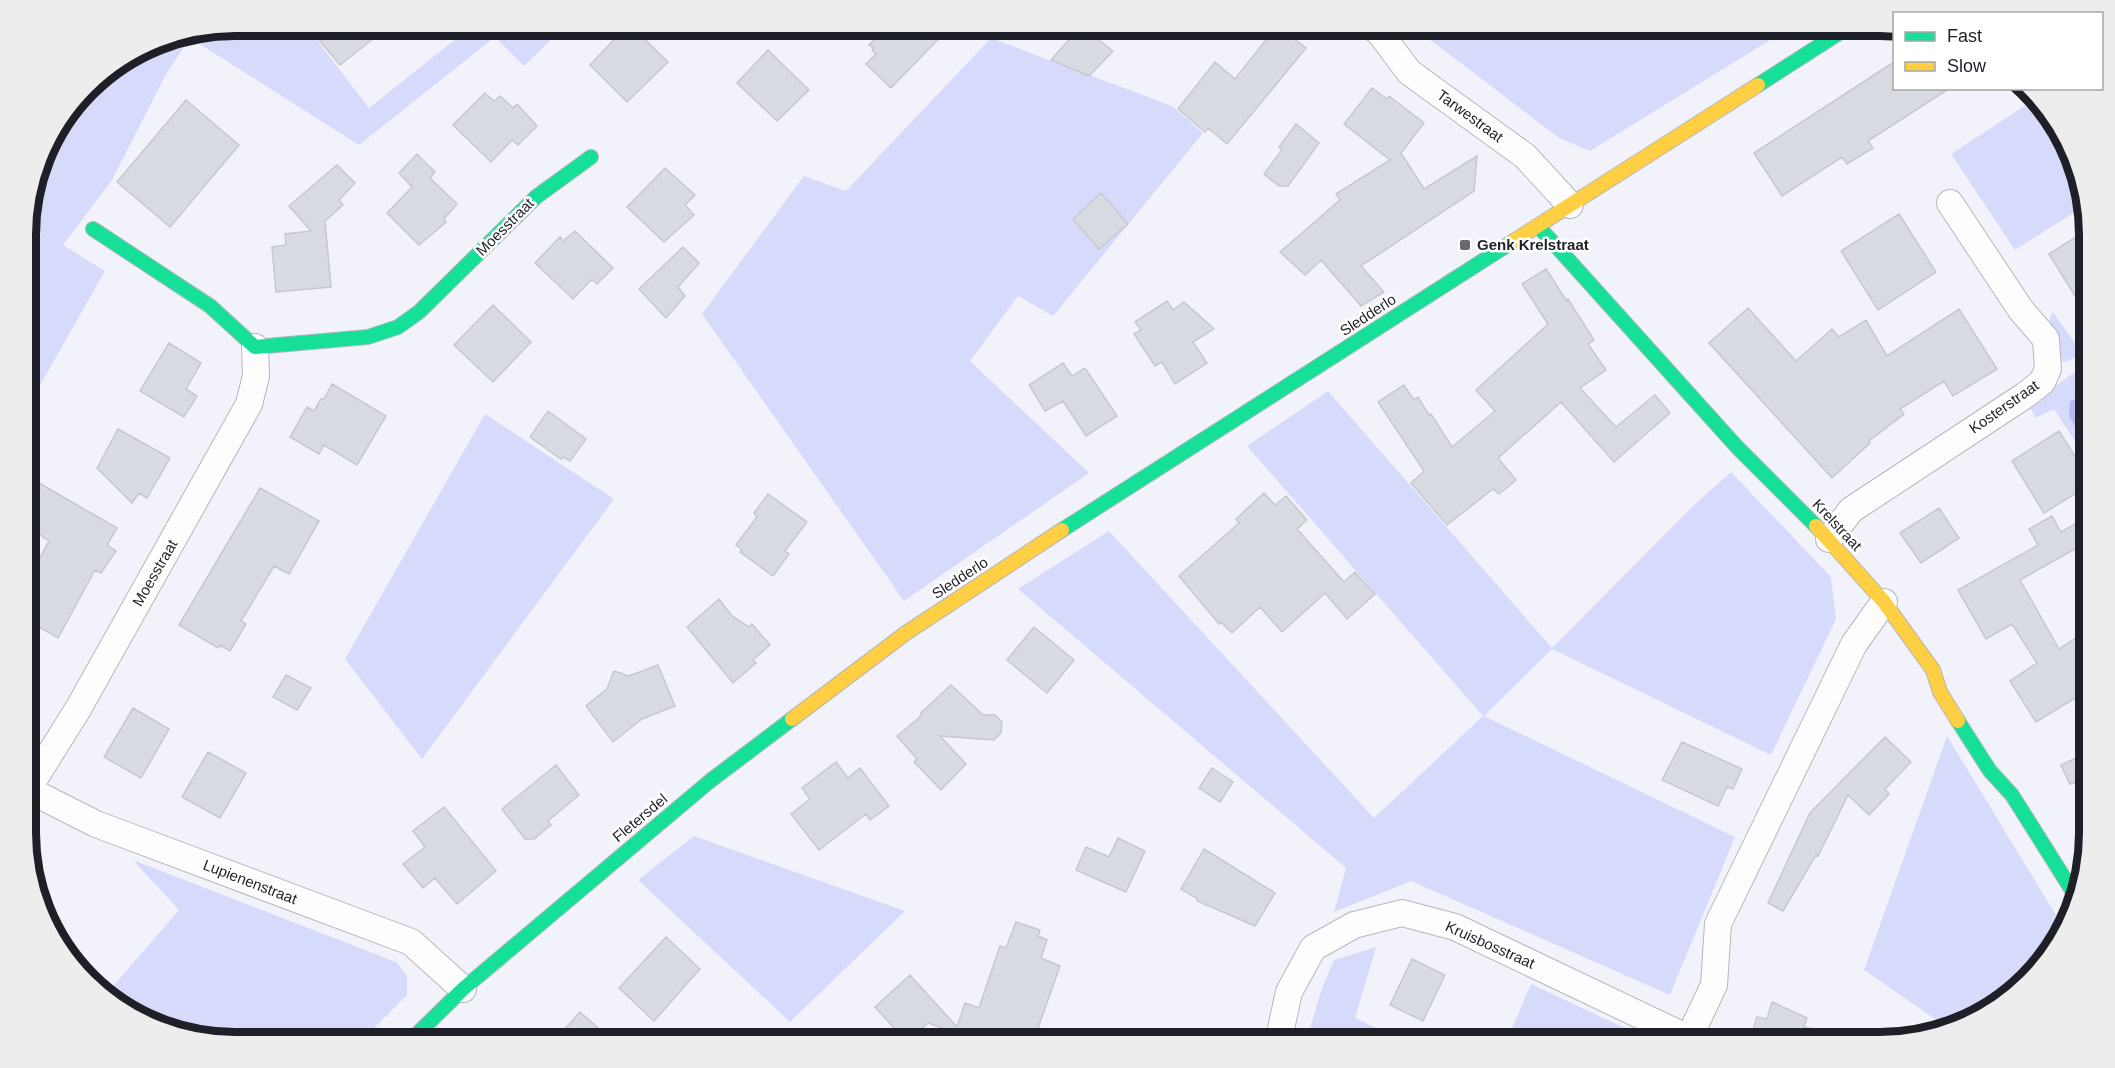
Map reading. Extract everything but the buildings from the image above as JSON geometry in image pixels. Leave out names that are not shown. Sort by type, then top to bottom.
[{"type":"street","name":"Tarwestraat","points":[[1382,36],[1409,72],[1525,156],[1570,205]]},
{"type":"street","name":"Sledderlo","points":[[906,633],[1834,36]]},
{"type":"street","name":"Moesstraat","points":[[36,776],[78,709],[249,405],[256,376],[255,347],[368,337],[398,327],[419,312],[536,197],[591,157]]},
{"type":"street","name":"Kosterstraat","points":[[1829,539],[1851,510],[2024,396],[2042,382],[2048,369],[2046,339],[2021,310],[1950,203]]},
{"type":"street","name":"Krelstraat","points":[[1539,226],[1737,447],[1829,539],[1884,602],[1933,670],[1940,692],[1990,771],[2012,795],[2071,888]]},
{"type":"street","points":[[93,229],[210,306],[255,347]]},
{"type":"street","name":"Kruisbosstraat","points":[[1692,1032],[1714,985],[1718,924],[1854,644],[1884,602]]},
{"type":"street","name":"Fletersdel","points":[[419,1032],[463,989],[710,780],[906,633]]},
{"type":"street","name":"Lupienenstraat","points":[[36,793],[96,824],[411,942],[463,989]]},
{"type":"street","name":"Kruisbosstraat","points":[[1280,1032],[1289,992],[1313,948],[1354,925],[1402,913],[1455,927],[1672,1032]]},
{"type":"shaded area","points":[[235,36],[314,36],[369,108],[459,36],[555,36],[524,66],[495,37],[359,145],[195,41]]},
{"type":"shaded area","points":[[1425,36],[1777,36],[1590,151],[1559,138]]},
{"type":"shaded area","points":[[991,38],[1172,106],[1203,133],[1053,316],[1018,296],[970,361],[1089,473],[904,601],[702,314],[804,176],[846,191]]},
{"type":"shaded area","points":[[187,42],[166,74],[112,180],[63,245],[105,271],[36,392],[36,222],[43,184],[51,159],[77,114],[104,85],[136,63],[159,51]]},
{"type":"shaded area","points":[[2029,103],[2052,136],[2064,159],[2077,211],[2015,250],[1951,154]]},
{"type":"shaded area","points":[[2053,312],[2077,346],[2079,345],[2079,355],[2062,362],[2050,330],[2050,318]]},
{"type":"shaded area","points":[[2079,369],[2079,447],[2054,409],[2036,418],[2029,406]]},
{"type":"shaded area","points":[[1328,391],[1552,648],[1694,505],[1731,472],[1831,577],[1836,619],[1771,755],[1552,649],[1484,716],[1735,837],[1670,995],[1411,881],[1334,912],[1346,868],[1018,589],[1109,531],[1374,818],[1483,716],[1247,446]]},
{"type":"shaded area","points":[[485,414],[614,499],[422,759],[345,659]]},
{"type":"shaded area","points":[[1947,736],[2059,919],[2030,964],[2011,983],[1968,1011],[1940,1022],[1864,970]]},
{"type":"shaded area","points":[[694,836],[905,911],[790,1022],[638,880]]},
{"type":"shaded area","points":[[133,860],[396,962],[407,976],[407,995],[370,1032],[235,1032],[196,1028],[171,1021],[147,1011],[111,988],[179,910]]},
{"type":"shaded area","points":[[1376,947],[1355,1018],[1385,1032],[1309,1032],[1321,991],[1334,960]]},
{"type":"shaded area","points":[[1531,984],[1633,1032],[1510,1032]]},
{"type":"water","points":[[2079,399],[2079,432],[2069,417],[2070,401]]},
{"type":"traffic: fast","points":[[1758,85],[1834,36]]},
{"type":"traffic: fast","points":[[93,229],[210,306],[255,347],[368,337],[398,327],[419,312],[536,197],[591,157]]},
{"type":"traffic: fast","points":[[1538,226],[1737,447],[1816,526]]},
{"type":"traffic: fast","points":[[1062,530],[1509,244]]},
{"type":"traffic: fast","points":[[419,1032],[463,989],[710,781],[792,719]]},
{"type":"traffic: fast","points":[[1958,721],[1990,771],[2012,795],[2071,888]]},
{"type":"traffic: slow","points":[[1509,244],[1758,85]]},
{"type":"traffic: slow","points":[[1816,526],[1884,602],[1933,670],[1940,692],[1958,721]]},
{"type":"traffic: slow","points":[[792,719],[906,633],[1062,530]]},
{"type":"place","name":"Genk Krelstraat","points":[[1465,245]]}]
